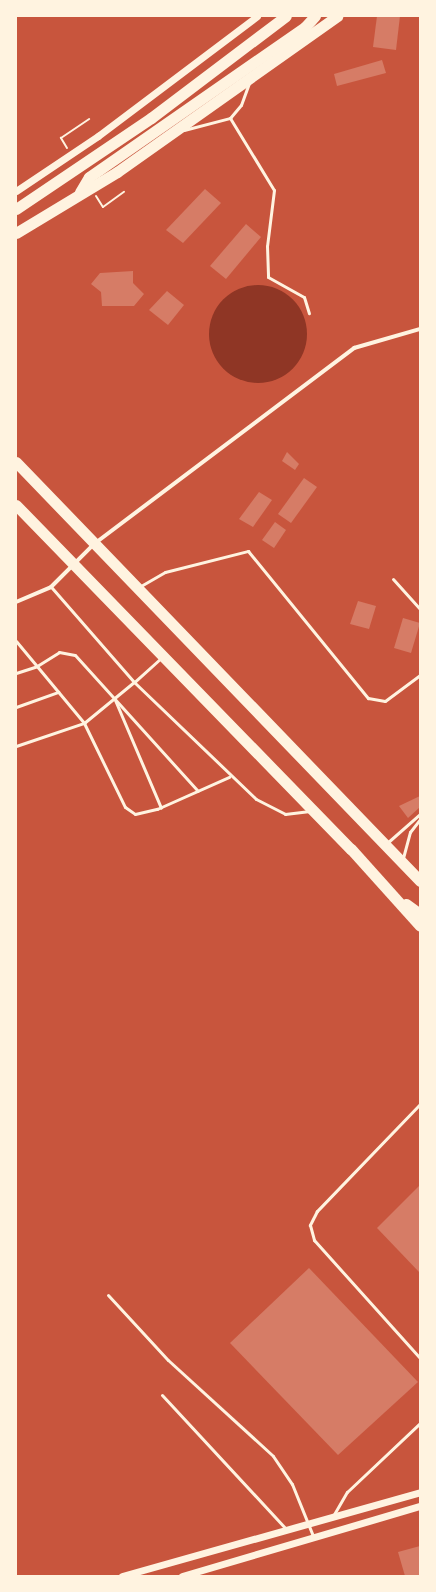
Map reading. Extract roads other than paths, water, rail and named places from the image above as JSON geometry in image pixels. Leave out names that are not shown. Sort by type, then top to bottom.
[{"type":"highway","points":[[16,209],[151,118],[286,16]]},
{"type":"highway","points":[[80,192],[90,178],[305,27],[315,16]]},
{"type":"highway","points":[[16,233],[172,133],[337,16]]},
{"type":"highway","points":[[16,462],[420,881]]},
{"type":"highway","points":[[16,505],[72,565],[314,811],[420,926]]},
{"type":"highway","points":[[394,898],[420,914]]},
{"type":"street","points":[[16,191],[98,136],[257,16]]},
{"type":"street","points":[[16,602],[51,587],[94,544],[354,348],[420,329]]},
{"type":"street","points":[[122,1576],[420,1492]]},
{"type":"street","points":[[182,1576],[313,1536],[420,1506]]},
{"type":"lane","points":[[172,133],[230,118],[240,105],[254,74]]},
{"type":"lane","points":[[230,118],[274,190],[267,246],[268,277],[304,297],[309,313]]},
{"type":"lane","points":[[138,588],[165,572],[248,551],[368,698],[385,701],[420,675]]},
{"type":"lane","points":[[393,579],[420,609]]},
{"type":"lane","points":[[51,587],[134,682],[229,777],[256,799],[285,814],[314,811]]},
{"type":"lane","points":[[16,641],[84,723],[125,807],[135,814],[161,808],[229,777]]},
{"type":"lane","points":[[16,673],[37,666],[59,652],[75,655],[198,791]]},
{"type":"lane","points":[[16,746],[84,723],[163,657]]},
{"type":"lane","points":[[16,707],[58,692]]},
{"type":"lane","points":[[114,697],[161,808]]},
{"type":"lane","points":[[385,845],[409,820],[420,814]]},
{"type":"lane","points":[[402,862],[410,832],[420,819]]},
{"type":"lane","points":[[420,1104],[317,1211],[310,1233],[420,1358]]},
{"type":"lane","points":[[108,1295],[168,1360],[273,1456],[292,1484],[313,1536]]},
{"type":"lane","points":[[162,1394],[287,1530]]},
{"type":"lane","points":[[332,1517],[347,1492],[420,1423]]}]
